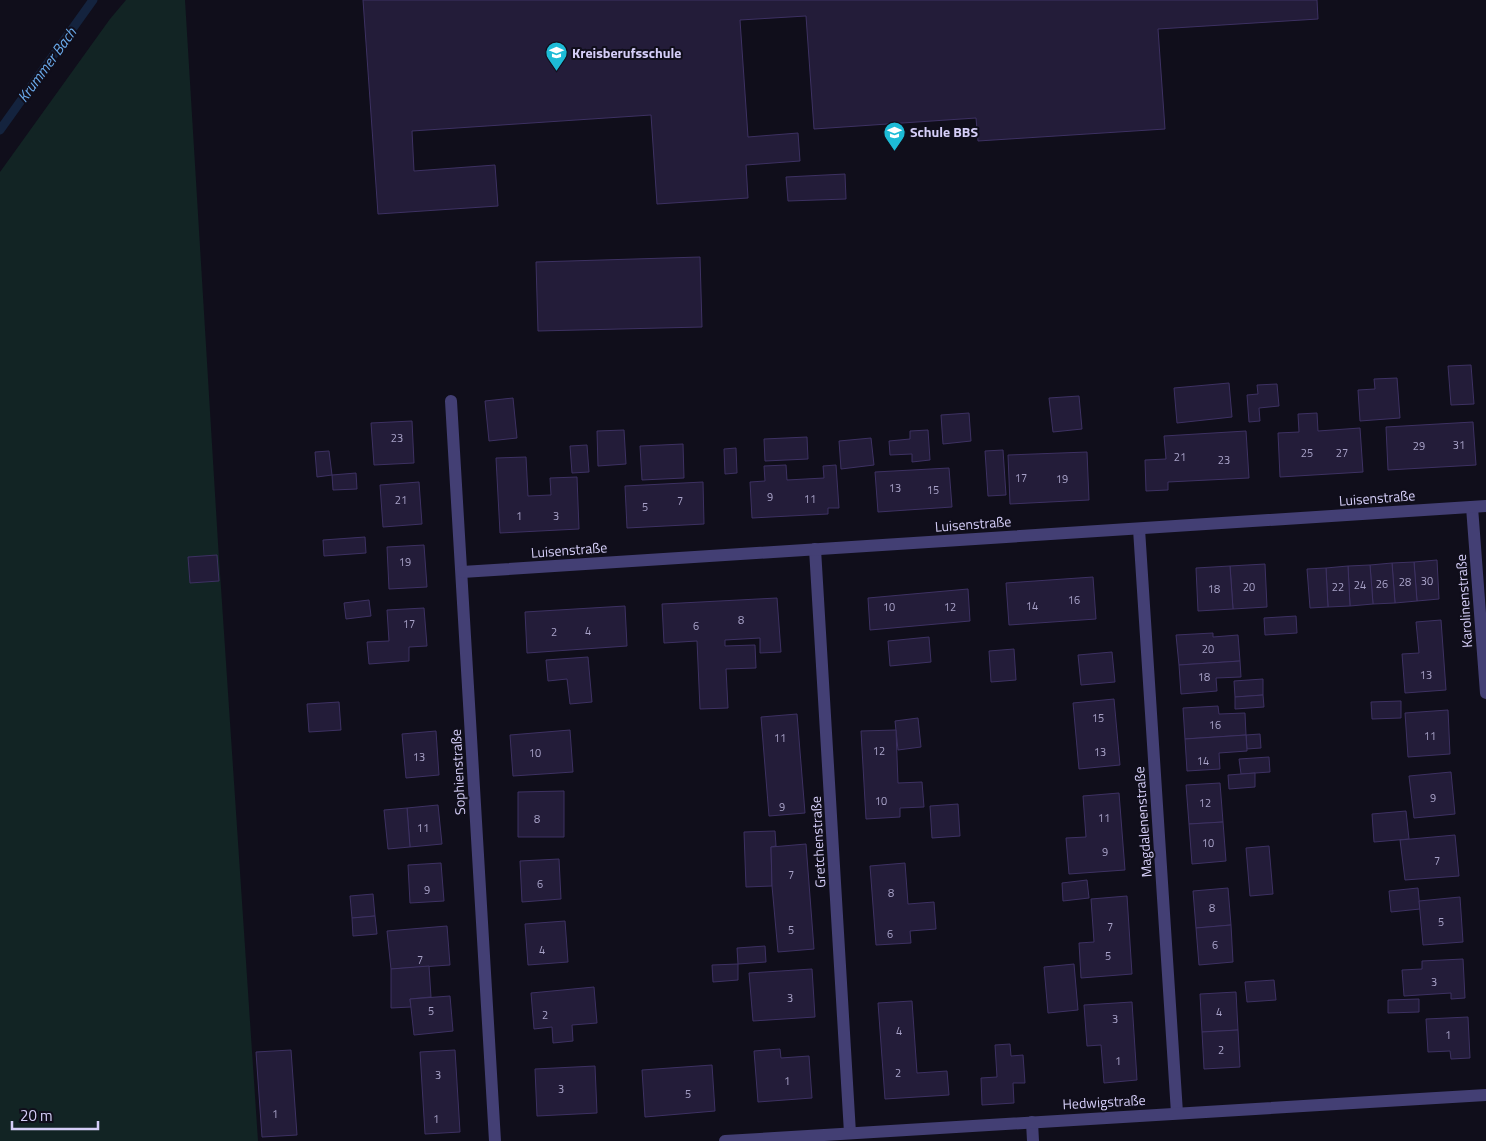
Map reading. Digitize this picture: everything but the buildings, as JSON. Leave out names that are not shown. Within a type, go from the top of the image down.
[{"type":"street","name":"Sophienstraße","points":[[451,401],[494,1141]]},
{"type":"street","name":"Luisenstraße","points":[[462,572],[1486,506]]},
{"type":"street","name":"Karolinenstraße","points":[[1472,507],[1486,693]]},
{"type":"street","name":"Magdalenenstraße","points":[[1139,528],[1177,1113]]},
{"type":"street","name":"Gretchenstraße","points":[[815,549],[850,1133]]},
{"type":"street","name":"Hedwigstraße","points":[[724,1141],[1486,1095]]},
{"type":"street","points":[[1032,1122],[1033,1141]]},
{"type":"shaded area","points":[[126,0],[185,0],[218,543],[258,1141],[0,1141],[0,172],[110,19]]},
{"type":"waterway","name":"Krummer Bach","points":[[0,130],[93,0]]},
{"type":"place","name":"Kreisberufsschule","points":[[556,72]]},
{"type":"place","name":"Schule BBS","points":[[894,151]]}]
